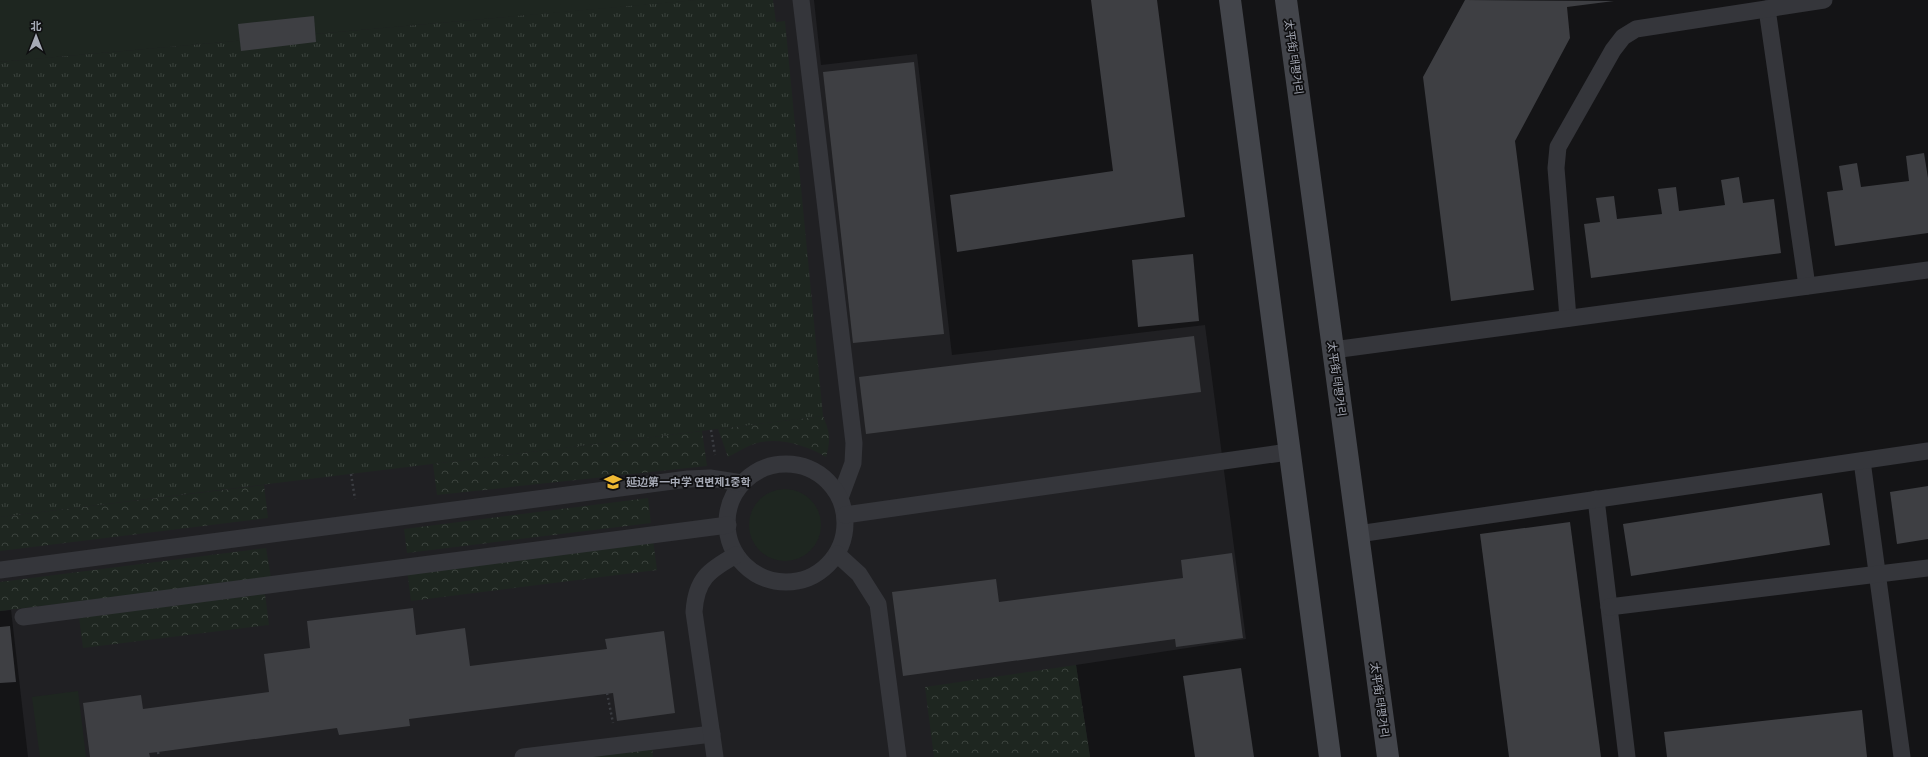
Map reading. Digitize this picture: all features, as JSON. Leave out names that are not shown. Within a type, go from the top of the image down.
[{"type":"main road","points":[[1230,0],[1288,452],[1330,757]]},
{"type":"main road","name":"太平街 태평거리","points":[[1286,0],[1388,757]]},
{"type":"lane","points":[[802,0],[854,443],[853,464],[840,498]]},
{"type":"lane","points":[[1568,318],[1556,168],[1558,147],[1613,50],[1622,37],[1636,29],[1824,0]]},
{"type":"lane","points":[[1767,9],[1807,286]]},
{"type":"lane","points":[[1333,350],[1928,270]]},
{"type":"lane","points":[[1358,534],[1928,451]]},
{"type":"lane","points":[[845,516],[1288,452]]},
{"type":"lane","points":[[1862,461],[1902,757]]},
{"type":"lane","points":[[776,465],[795,465],[813,471],[828,482],[840,498],[845,516],[844,535],[837,554],[824,569],[806,579],[787,582],[767,579],[750,570],[736,555],[728,537],[727,517],[732,499],[742,483],[758,471],[776,465]]},
{"type":"lane","points":[[0,570],[688,478],[710,478],[742,483]]},
{"type":"lane","points":[[1596,499],[1628,757]]},
{"type":"lane","points":[[23,617],[728,525]]},
{"type":"lane","points":[[837,554],[859,574],[878,604],[898,757]]},
{"type":"lane","points":[[715,757],[694,612],[695,596],[704,579],[708,575],[718,566],[736,555]]},
{"type":"lane","points":[[1609,607],[1928,568]]},
{"type":"lane","points":[[523,757],[712,734]]},
{"type":"path","points":[[351,474],[355,501]]},
{"type":"path","points":[[607,693],[617,746]]},
{"type":"path","points":[[158,752],[159,757]]},
{"type":"shaded area","name":"延边第一中学 연변제1중학","points":[[262,0],[814,0],[821,65],[917,54],[952,355],[1205,325],[1246,639],[1076,665],[1090,757],[28,757],[11,610],[0,611],[0,28]]},
{"type":"green space","points":[[0,0],[699,0],[0,62]]},
{"type":"green space","points":[[697,0],[773,0],[776,22],[785,21],[823,416],[0,517],[0,62]]},
{"type":"green space","points":[[823,416],[829,436],[829,445],[826,457],[810,449],[791,443],[772,441],[754,444],[728,457],[718,429]]},
{"type":"green space","points":[[702,431],[707,466],[437,495],[433,464]]},
{"type":"green space","points":[[264,485],[268,518],[0,551],[0,517]]},
{"type":"green space","points":[[785,489],[805,495],[815,505],[821,525],[815,545],[805,555],[785,561],[765,555],[755,545],[749,525],[755,505],[765,495]]},
{"type":"green space","points":[[648,498],[651,523],[407,553],[404,529]]},
{"type":"green space","points":[[653,540],[657,570],[411,601],[407,570]]},
{"type":"green space","points":[[266,548],[271,578],[0,611],[0,582]]},
{"type":"green space","points":[[265,594],[269,625],[83,648],[79,617]]},
{"type":"green space","points":[[1076,665],[1090,757],[934,757],[925,687]]},
{"type":"green space","points":[[78,691],[86,757],[40,757],[32,697]]},
{"type":"green space","points":[[652,749],[653,757],[583,757]]},
{"type":"building","points":[[1091,0],[1157,0],[1185,217],[957,252],[950,195],[1113,171]]},
{"type":"building","points":[[1465,0],[1614,1],[1567,7],[1570,38],[1515,141],[1534,290],[1451,301],[1423,77]]},
{"type":"building","points":[[314,16],[316,42],[241,51],[238,24]]},
{"type":"building","points":[[914,62],[944,334],[853,343],[823,72]]},
{"type":"building","points":[[1924,153],[1928,178],[1928,233],[1835,246],[1827,192],[1843,190],[1839,166],[1857,163],[1861,187],[1909,181],[1906,156]]},
{"type":"building","points":[[1739,177],[1743,203],[1774,199],[1781,253],[1591,278],[1584,224],[1600,222],[1596,198],[1614,196],[1617,219],[1662,214],[1658,189],[1676,187],[1679,211],[1725,205],[1721,180]]},
{"type":"building","points":[[1193,254],[1199,321],[1138,327],[1132,260]]},
{"type":"building","points":[[1194,336],[1201,392],[866,434],[859,377]]},
{"type":"building","points":[[1928,486],[1928,539],[1897,544],[1890,492]]},
{"type":"building","points":[[1822,493],[1830,545],[1631,576],[1623,524]]},
{"type":"building","points":[[1570,522],[1601,757],[1509,757],[1480,534]]},
{"type":"building","points":[[1232,553],[1243,638],[1176,647],[1175,639],[903,676],[892,592],[996,579],[999,602],[1183,578],[1181,560]]},
{"type":"building","points":[[413,608],[416,635],[465,628],[470,666],[607,649],[605,639],[664,631],[675,713],[617,721],[613,693],[409,719],[410,726],[339,735],[337,728],[149,753],[150,757],[90,757],[83,703],[141,695],[143,709],[269,692],[264,654],[310,648],[307,621]]},
{"type":"building","points":[[10,626],[16,682],[0,683],[0,627]]},
{"type":"building","points":[[1241,668],[1254,757],[1195,757],[1183,676]]},
{"type":"building","points":[[1862,710],[1867,757],[1667,757],[1664,732]]},
{"type":"place","name":"延边第一中学 연변제1중학","points":[[613,482]]}]
